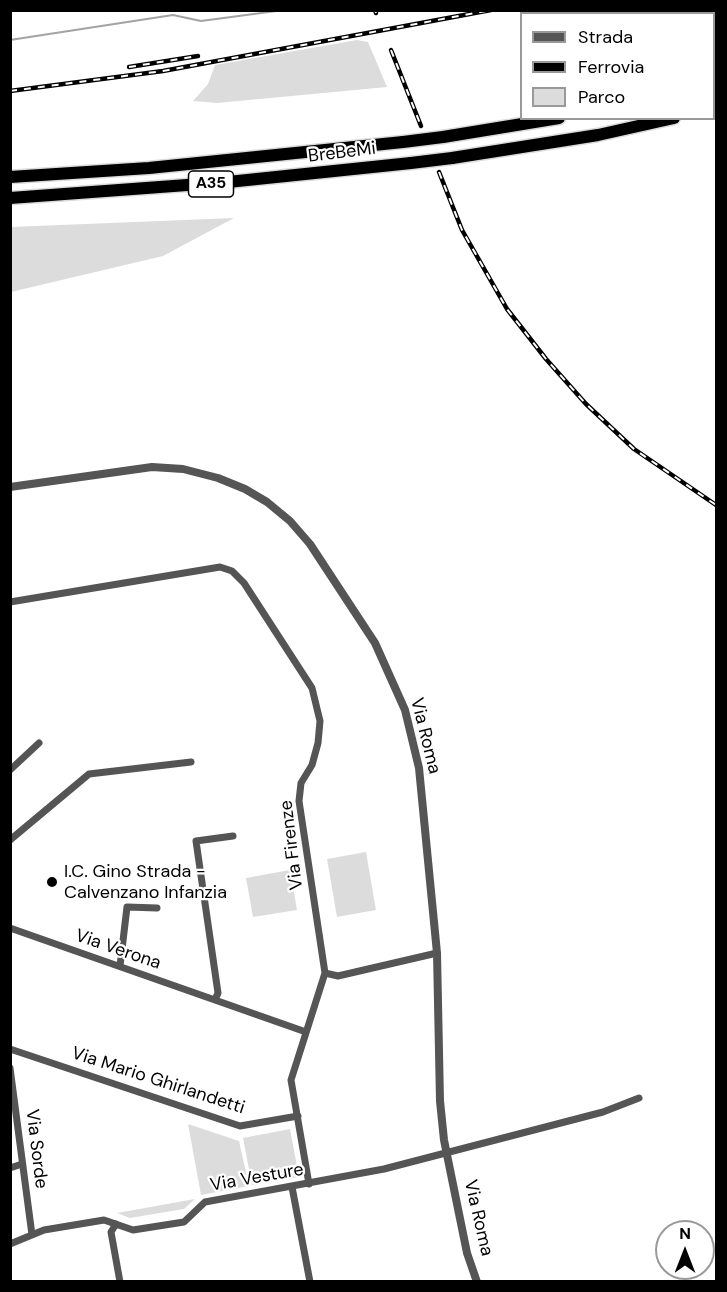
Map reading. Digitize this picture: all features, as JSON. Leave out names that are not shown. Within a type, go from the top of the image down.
[{"type":"highway","name":"BreBeMi","points":[[10,177],[149,168],[403,142],[546,120]]},
{"type":"highway","name":"BreBeMi","points":[[10,198],[250,181],[411,163],[598,135],[665,120]]},
{"type":"street","name":"Via Roma","points":[[10,487],[152,467],[183,469],[218,478],[245,489],[267,502],[290,521],[342,589],[375,643],[405,710],[419,768],[437,953],[440,1101],[447,1154],[467,1253],[477,1281]]},
{"type":"street","name":"Via Firenze","points":[[10,602],[209,566],[232,571],[244,583],[312,688],[320,721],[318,743],[312,765],[302,783],[299,801],[325,973],[291,1080],[309,1184]]},
{"type":"street","points":[[10,770],[39,743]]},
{"type":"street","points":[[10,840],[89,774],[191,762]]},
{"type":"street","points":[[215,1000],[218,993],[196,841],[233,836]]},
{"type":"street","points":[[120,966],[127,907],[157,908]]},
{"type":"street","name":"Via Verona","points":[[10,928],[306,1032]]},
{"type":"street","points":[[325,973],[338,975],[437,953]]},
{"type":"street","name":"Via Mario Ghirlandetti","points":[[10,1049],[240,1126],[297,1116]]},
{"type":"street","name":"Via Sorde","points":[[10,1068],[32,1235]]},
{"type":"street","name":"Via Vesture","points":[[10,1244],[32,1235],[104,1220],[133,1230],[184,1222],[205,1202],[309,1184],[447,1154],[461,1148],[500,1140],[603,1112],[639,1098]]},
{"type":"street","points":[[10,1168],[22,1164]]},
{"type":"street","points":[[292,1187],[310,1281]]},
{"type":"street","points":[[116,1224],[111,1232],[120,1281]]},
{"type":"green space","points":[[357,40],[368,42],[387,87],[217,103],[193,101],[208,84],[215,65]]},
{"type":"green space","points":[[234,218],[163,256],[11,292],[11,227]]},
{"type":"green space","points":[[366,852],[376,910],[337,917],[327,859]]},
{"type":"green space","points":[[290,870],[297,910],[253,917],[246,878]]},
{"type":"green space","points":[[188,1124],[239,1141],[249,1186],[201,1195]]},
{"type":"green space","points":[[290,1129],[299,1177],[252,1185],[243,1138]]},
{"type":"green space","points":[[195,1199],[184,1209],[130,1218],[117,1213]]},
{"type":"waterway","points":[[10,40],[173,15],[201,21],[284,10]]},
{"type":"railway","points":[[10,91],[163,71],[491,10]]},
{"type":"railway","points":[[391,50],[421,126]]},
{"type":"railway","points":[[129,67],[198,56]]},
{"type":"railway","points":[[439,172],[462,230],[507,309],[546,359],[586,404],[634,449],[716,505]]},
{"type":"place","name":"I.C. Gino Strada - Calvenzano Infanzia","points":[[52,882]]}]
